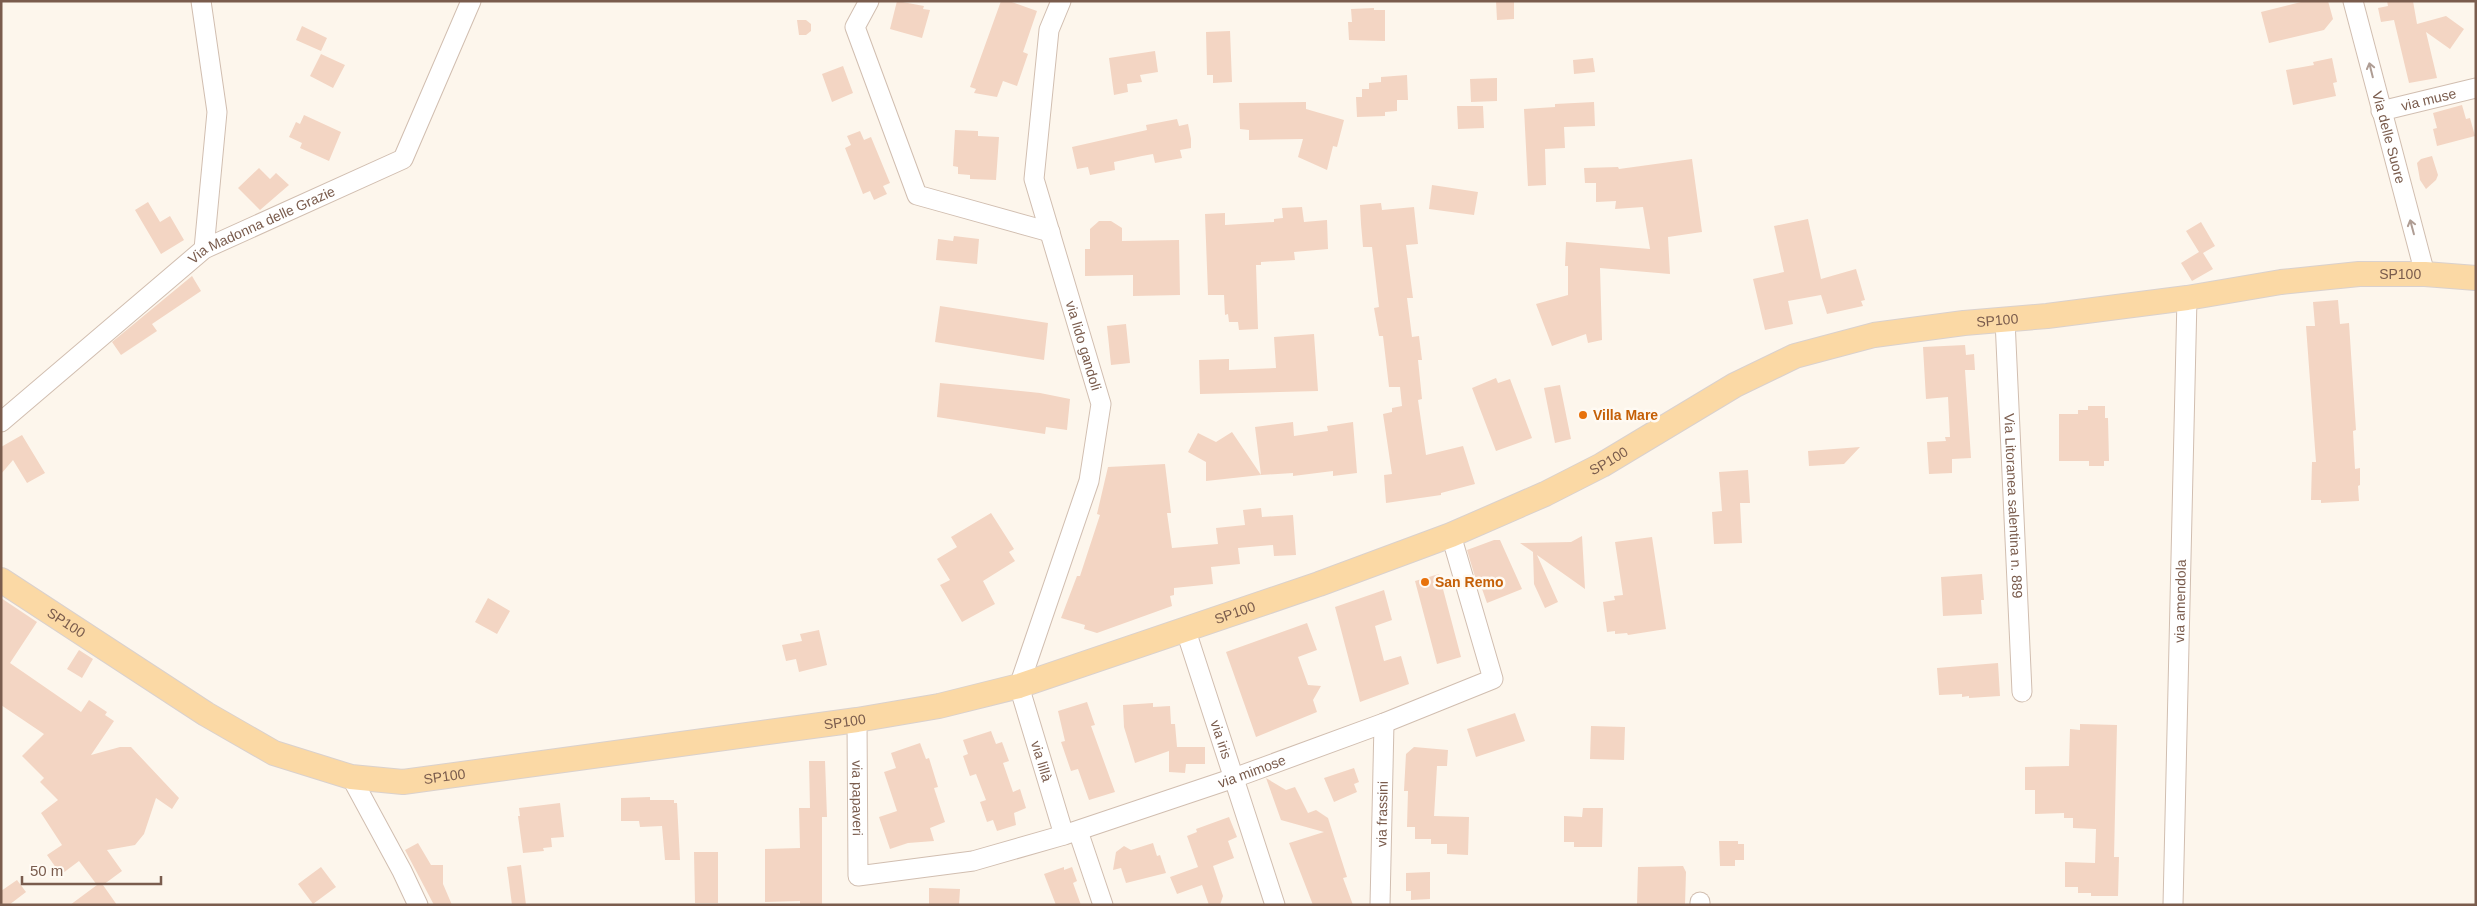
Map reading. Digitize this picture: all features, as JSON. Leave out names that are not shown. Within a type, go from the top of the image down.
[{"type":"main road","name":"SP100","points":[[1,580],[206,714],[274,753],[351,776],[403,782],[857,720],[940,706],[1019,686],[1186,631],[1451,535],[1545,494],[1602,465],[1735,385],[1795,356],[1874,335],[2187,298],[2281,282],[2359,274],[2425,274],[2476,278]]},
{"type":"street","points":[[201,1],[217,112],[204,249]]},
{"type":"street","name":"Via Madonna delle Grazie","points":[[1,422],[204,249],[403,159],[471,1]]},
{"type":"street","points":[[868,1],[855,27],[917,195],[1050,232]]},
{"type":"street","name":"via lido gandoli","points":[[1019,686],[1089,482],[1101,404],[1034,179],[1049,30],[1061,1]]},
{"type":"street","name":"Via delle Suore","points":[[2353,1],[2425,274]]},
{"type":"street","name":"via muse","points":[[2381,111],[2476,88]]},
{"type":"street","name":"via amendola","points":[[2173,905],[2187,298]]},
{"type":"street","name":"Via Litoranea salentina n. 889","points":[[2005,320],[2022,692]]},
{"type":"street","name":"via mimose","points":[[858,876],[973,861],[1071,833],[1234,778],[1384,723],[1493,679],[1451,535]]},
{"type":"street","name":"via iris","points":[[1186,631],[1275,905]]},
{"type":"street","name":"via lillà","points":[[1019,686],[1071,833],[1103,905]]},
{"type":"street","name":"via papaveri","points":[[857,720],[858,876]]},
{"type":"street","name":"via frassini","points":[[1380,905],[1384,723]]},
{"type":"street","points":[[351,776],[402,870],[418,905]]},
{"type":"building","points":[[897,1],[924,6],[923,9],[930,10],[922,38],[890,29]]},
{"type":"building","points":[[1001,1],[1009,1],[1037,11],[1023,52],[1028,54],[1017,86],[1003,81],[997,97],[974,93],[976,89],[970,87]]},
{"type":"building","points":[[1496,1],[1514,1],[1514,19],[1497,20]]},
{"type":"building","points":[[2305,1],[2328,1],[2333,19],[2324,30],[2269,43],[2261,12]]},
{"type":"building","points":[[2387,1],[2413,1],[2417,24],[2446,16],[2464,29],[2450,49],[2426,32],[2437,78],[2409,83],[2394,20],[2381,22],[2378,8],[2388,6]]},
{"type":"building","points":[[1374,8],[1374,10],[1385,10],[1385,41],[1349,40],[1348,22],[1352,22],[1351,9]]},
{"type":"building","points":[[797,20],[806,20],[811,24],[811,31],[806,35],[799,35]]},
{"type":"building","points":[[302,26],[327,38],[321,51],[296,40]]},
{"type":"building","points":[[1230,31],[1232,82],[1213,83],[1213,75],[1207,75],[1206,32]]},
{"type":"building","points":[[1155,51],[1158,72],[1140,75],[1142,82],[1127,84],[1128,92],[1114,95],[1109,58]]},
{"type":"building","points":[[321,54],[345,65],[333,88],[310,76]]},
{"type":"building","points":[[1593,58],[1595,72],[1574,74],[1573,60]]},
{"type":"building","points":[[2332,58],[2337,82],[2333,83],[2336,96],[2293,105],[2286,70],[2314,65],[2313,62]]},
{"type":"building","points":[[843,66],[853,93],[832,102],[822,74]]},
{"type":"building","points":[[1407,75],[1408,100],[1397,100],[1397,111],[1385,112],[1385,116],[1357,117],[1356,97],[1362,97],[1362,89],[1369,89],[1369,83],[1381,82],[1381,77]]},
{"type":"building","points":[[1497,78],[1497,101],[1471,102],[1470,79]]},
{"type":"building","points":[[1306,102],[1306,109],[1344,120],[1337,147],[1333,146],[1327,170],[1298,157],[1303,139],[1249,140],[1249,130],[1240,129],[1239,103]]},
{"type":"building","points":[[1594,102],[1595,126],[1564,127],[1565,148],[1545,149],[1546,185],[1528,186],[1524,109],[1555,107],[1555,104]]},
{"type":"building","points":[[2462,105],[2466,119],[2470,118],[2475,136],[2437,146],[2433,129],[2437,128],[2433,113]]},
{"type":"building","points":[[1457,106],[1483,106],[1484,128],[1458,129]]},
{"type":"building","points":[[304,115],[341,132],[329,161],[300,148],[302,143],[289,137],[296,122],[300,124]]},
{"type":"building","points":[[1177,119],[1179,126],[1188,124],[1191,139],[1191,148],[1180,150],[1182,158],[1155,163],[1153,154],[1142,156],[1114,162],[1115,170],[1090,175],[1088,167],[1077,169],[1072,147],[1147,130],[1146,125]]},
{"type":"building","points":[[955,130],[978,131],[978,136],[999,137],[996,180],[970,179],[970,175],[958,174],[958,167],[953,166]]},
{"type":"building","points":[[860,131],[864,140],[871,137],[890,183],[883,186],[887,194],[874,200],[870,191],[863,194],[845,148],[851,145],[847,136]]},
{"type":"building","points":[[2432,156],[2438,175],[2436,180],[2426,189],[2420,180],[2417,163],[2421,159]]},
{"type":"building","points":[[1692,159],[1702,232],[1668,237],[1670,274],[1600,268],[1602,340],[1588,343],[1586,334],[1552,346],[1536,304],[1568,295],[1568,266],[1565,266],[1566,242],[1650,249],[1643,207],[1615,209],[1616,201],[1596,202],[1596,183],[1585,183],[1584,168],[1618,167],[1619,169]]},
{"type":"building","points":[[259,168],[270,179],[276,173],[289,185],[260,210],[238,188]]},
{"type":"building","points":[[1432,185],[1478,192],[1474,215],[1429,209]]},
{"type":"building","points":[[148,202],[160,222],[170,216],[184,240],[161,254],[135,210]]},
{"type":"building","points":[[1381,203],[1382,210],[1414,207],[1418,244],[1406,245],[1413,298],[1407,298],[1412,337],[1419,336],[1422,360],[1418,360],[1422,399],[1418,400],[1426,455],[1463,446],[1475,484],[1441,493],[1441,495],[1386,503],[1384,475],[1392,474],[1383,414],[1392,412],[1392,408],[1402,406],[1400,387],[1389,387],[1383,336],[1379,336],[1374,308],[1379,307],[1372,247],[1363,247],[1360,205]]},
{"type":"building","points":[[1302,207],[1304,222],[1327,220],[1328,249],[1294,252],[1295,260],[1261,262],[1261,265],[1256,265],[1258,329],[1239,330],[1238,322],[1229,322],[1228,314],[1225,315],[1224,295],[1208,295],[1205,214],[1225,213],[1225,225],[1274,222],[1274,219],[1283,218],[1282,208]]},
{"type":"building","points":[[1808,219],[1821,279],[1856,269],[1865,300],[1861,301],[1863,306],[1827,314],[1821,295],[1788,301],[1793,324],[1765,330],[1753,279],[1784,272],[1774,226]]},
{"type":"building","points":[[1099,221],[1111,221],[1122,228],[1122,241],[1179,240],[1180,295],[1133,296],[1133,275],[1085,276],[1085,249],[1090,249],[1090,229]]},
{"type":"building","points":[[2201,222],[2215,246],[2203,253],[2213,269],[2192,281],[2181,263],[2199,252],[2186,231]]},
{"type":"building","points":[[954,236],[979,239],[977,264],[936,260],[938,239],[953,241]]},
{"type":"building","points":[[192,276],[201,291],[152,324],[157,331],[121,355],[112,342]]},
{"type":"building","points":[[2338,300],[2340,324],[2349,323],[2356,430],[2353,431],[2355,469],[2360,468],[2359,501],[2321,503],[2321,500],[2311,500],[2312,462],[2316,462],[2306,326],[2315,326],[2313,302]]},
{"type":"building","points":[[940,306],[1048,323],[1044,360],[935,342]]},
{"type":"building","points":[[1126,324],[1130,363],[1111,365],[1107,326]]},
{"type":"building","points":[[1314,334],[1318,391],[1200,394],[1199,360],[1229,359],[1229,370],[1276,368],[1274,337]]},
{"type":"building","points":[[1965,345],[1966,355],[1974,354],[1975,370],[1965,370],[1971,458],[1952,459],[1952,473],[1929,474],[1927,442],[1946,441],[1945,437],[1950,437],[1948,397],[1926,399],[1923,347]]},
{"type":"building","points":[[1496,378],[1498,383],[1510,379],[1532,438],[1496,451],[1472,388]]},
{"type":"building","points":[[940,383],[1040,393],[1070,399],[1067,430],[1046,427],[1045,434],[937,417]]},
{"type":"building","points":[[1560,385],[1571,439],[1555,443],[1544,388]]},
{"type":"building","points":[[2088,406],[2105,406],[2105,418],[2108,418],[2109,461],[2104,461],[2104,466],[2089,466],[2089,461],[2059,461],[2059,414],[2078,414],[2078,410],[2088,410]]},
{"type":"building","points":[[1293,422],[1294,436],[1328,431],[1327,426],[1353,422],[1357,473],[1333,476],[1333,471],[1293,476],[1293,473],[1261,475],[1255,427]]},
{"type":"building","points":[[1232,432],[1261,475],[1206,481],[1206,462],[1188,452],[1198,433],[1216,442]]},
{"type":"building","points":[[22,435],[45,473],[27,483],[13,460],[1,474],[1,447]]},
{"type":"building","points":[[1860,447],[1844,464],[1809,466],[1808,451]]},
{"type":"building","points":[[1165,464],[1171,513],[1167,513],[1172,548],[1218,544],[1216,528],[1245,525],[1243,510],[1261,508],[1262,517],[1293,515],[1296,555],[1274,556],[1273,545],[1238,548],[1240,564],[1211,567],[1213,584],[1174,588],[1174,595],[1170,596],[1172,606],[1097,633],[1084,629],[1085,625],[1061,618],[1077,576],[1080,576],[1100,515],[1097,514],[1108,467]]},
{"type":"building","points":[[1748,470],[1750,503],[1740,503],[1742,543],[1714,544],[1712,512],[1722,511],[1719,472]]},
{"type":"building","points":[[991,513],[1014,549],[1009,552],[1015,561],[983,581],[995,604],[962,622],[940,585],[950,580],[937,559],[957,547],[951,537]]},
{"type":"building","points":[[1582,536],[1585,589],[1537,555],[1558,602],[1545,608],[1534,584],[1533,552],[1520,543],[1571,542]]},
{"type":"building","points":[[1652,537],[1666,629],[1628,635],[1627,633],[1615,634],[1615,631],[1607,632],[1603,602],[1615,600],[1614,596],[1623,595],[1615,542]]},
{"type":"building","points":[[1494,540],[1500,540],[1522,589],[1487,603],[1481,586],[1478,587],[1467,550]]},
{"type":"building","points":[[1439,574],[1461,657],[1437,664],[1415,581]]},
{"type":"building","points":[[1982,574],[1984,600],[1981,600],[1982,614],[1943,616],[1941,577]]},
{"type":"building","points":[[1384,590],[1392,620],[1375,626],[1384,661],[1401,656],[1409,684],[1360,702],[1335,607]]},
{"type":"building","points":[[1,598],[37,622],[10,663],[81,712],[89,700],[107,712],[105,715],[114,721],[91,755],[120,747],[131,747],[179,798],[172,809],[156,798],[144,834],[135,845],[107,850],[122,871],[103,885],[117,905],[70,905],[97,885],[79,861],[63,873],[61,870],[59,872],[47,855],[62,845],[41,813],[58,800],[40,782],[44,778],[22,756],[44,734],[1,705]]},
{"type":"building","points":[[488,598],[510,611],[497,634],[475,622]]},
{"type":"building","points":[[1307,623],[1317,650],[1298,657],[1308,685],[1321,686],[1313,700],[1317,712],[1256,737],[1226,652]]},
{"type":"building","points":[[819,630],[827,665],[799,672],[796,659],[786,661],[782,645],[802,641],[800,634]]},
{"type":"building","points":[[79,650],[93,659],[82,678],[67,669]]},
{"type":"building","points":[[1998,663],[2000,696],[1969,698],[1969,696],[1962,697],[1962,694],[1939,695],[1937,668]]},
{"type":"building","points":[[1087,702],[1095,725],[1091,726],[1115,792],[1089,800],[1078,769],[1071,771],[1061,742],[1065,741],[1058,711]]},
{"type":"building","points":[[1153,703],[1153,707],[1170,706],[1171,724],[1175,724],[1177,747],[1205,747],[1205,764],[1186,764],[1185,773],[1169,772],[1169,751],[1135,763],[1124,727],[1123,705]]},
{"type":"building","points":[[1515,713],[1525,741],[1476,757],[1467,729]]},
{"type":"building","points":[[2080,724],[2117,725],[2114,857],[2119,857],[2118,896],[2091,896],[2091,893],[2078,893],[2078,887],[2065,887],[2065,862],[2095,863],[2096,829],[2073,828],[2073,818],[2064,818],[2064,813],[2035,814],[2035,790],[2025,790],[2025,767],[2069,766],[2070,729],[2080,730]]},
{"type":"building","points":[[1591,726],[1625,727],[1624,760],[1590,759]]},
{"type":"building","points":[[991,731],[996,744],[1002,742],[1009,761],[1003,763],[1013,792],[1020,789],[1026,808],[1014,813],[1016,825],[997,831],[993,820],[987,822],[980,802],[986,800],[976,774],[970,776],[963,756],[968,754],[963,740]]},
{"type":"building","points":[[920,743],[926,759],[929,758],[938,787],[934,788],[945,822],[930,828],[934,841],[908,843],[890,849],[879,817],[897,811],[884,772],[896,768],[891,753]]},
{"type":"building","points":[[1414,747],[1448,750],[1447,766],[1437,766],[1434,816],[1469,817],[1468,855],[1447,854],[1447,844],[1431,844],[1431,839],[1415,839],[1415,827],[1407,827],[1408,791],[1404,791],[1406,754]]},
{"type":"building","points":[[809,761],[825,761],[827,817],[822,817],[822,905],[800,905],[800,901],[765,902],[765,849],[800,848],[799,808],[810,808]]},
{"type":"building","points":[[1354,768],[1359,782],[1354,784],[1357,792],[1334,802],[1324,778]]},
{"type":"building","points":[[1266,778],[1286,790],[1295,787],[1308,813],[1316,810],[1328,818],[1347,877],[1343,878],[1353,905],[1313,905],[1289,843],[1324,832],[1281,820]]},
{"type":"building","points":[[650,797],[650,800],[674,800],[674,803],[677,803],[680,860],[665,860],[662,826],[640,827],[639,821],[621,821],[621,798]]},
{"type":"building","points":[[560,803],[564,837],[551,838],[552,847],[543,848],[544,851],[523,853],[518,816],[520,816],[519,808]]},
{"type":"building","points":[[1583,808],[1603,808],[1602,847],[1574,847],[1574,842],[1564,842],[1564,816],[1582,817]]},
{"type":"building","points":[[1229,817],[1237,837],[1228,841],[1234,858],[1213,866],[1223,896],[1220,905],[1209,905],[1202,885],[1177,894],[1170,877],[1198,867],[1187,836],[1197,832],[1196,829]]},
{"type":"building","points":[[1719,841],[1738,841],[1738,844],[1744,844],[1744,860],[1735,860],[1735,866],[1720,866]]},
{"type":"building","points":[[418,843],[431,865],[443,865],[443,884],[452,905],[434,905],[405,850]]},
{"type":"building","points":[[1153,843],[1157,856],[1160,855],[1166,873],[1126,883],[1121,868],[1113,870],[1116,852],[1124,846],[1131,850]]},
{"type":"building","points":[[694,852],[718,852],[718,903],[695,903]]},
{"type":"building","points":[[521,865],[526,905],[512,905],[507,867]]},
{"type":"building","points":[[1683,866],[1686,872],[1685,905],[1637,905],[1638,867]]},
{"type":"building","points":[[321,867],[336,887],[313,904],[298,884]]},
{"type":"building","points":[[1064,867],[1064,870],[1072,867],[1077,881],[1073,883],[1081,905],[1056,905],[1044,874]]},
{"type":"building","points":[[1430,872],[1430,899],[1411,900],[1411,891],[1406,891],[1406,873]]},
{"type":"building","points":[[17,880],[26,892],[9,905],[1,905],[1,891]]},
{"type":"building","points":[[929,888],[960,889],[959,905],[929,905]]},
{"type":"place","name":"Villa Mare","points":[[1583,415]]},
{"type":"place","name":"San Remo","points":[[1425,582]]}]
